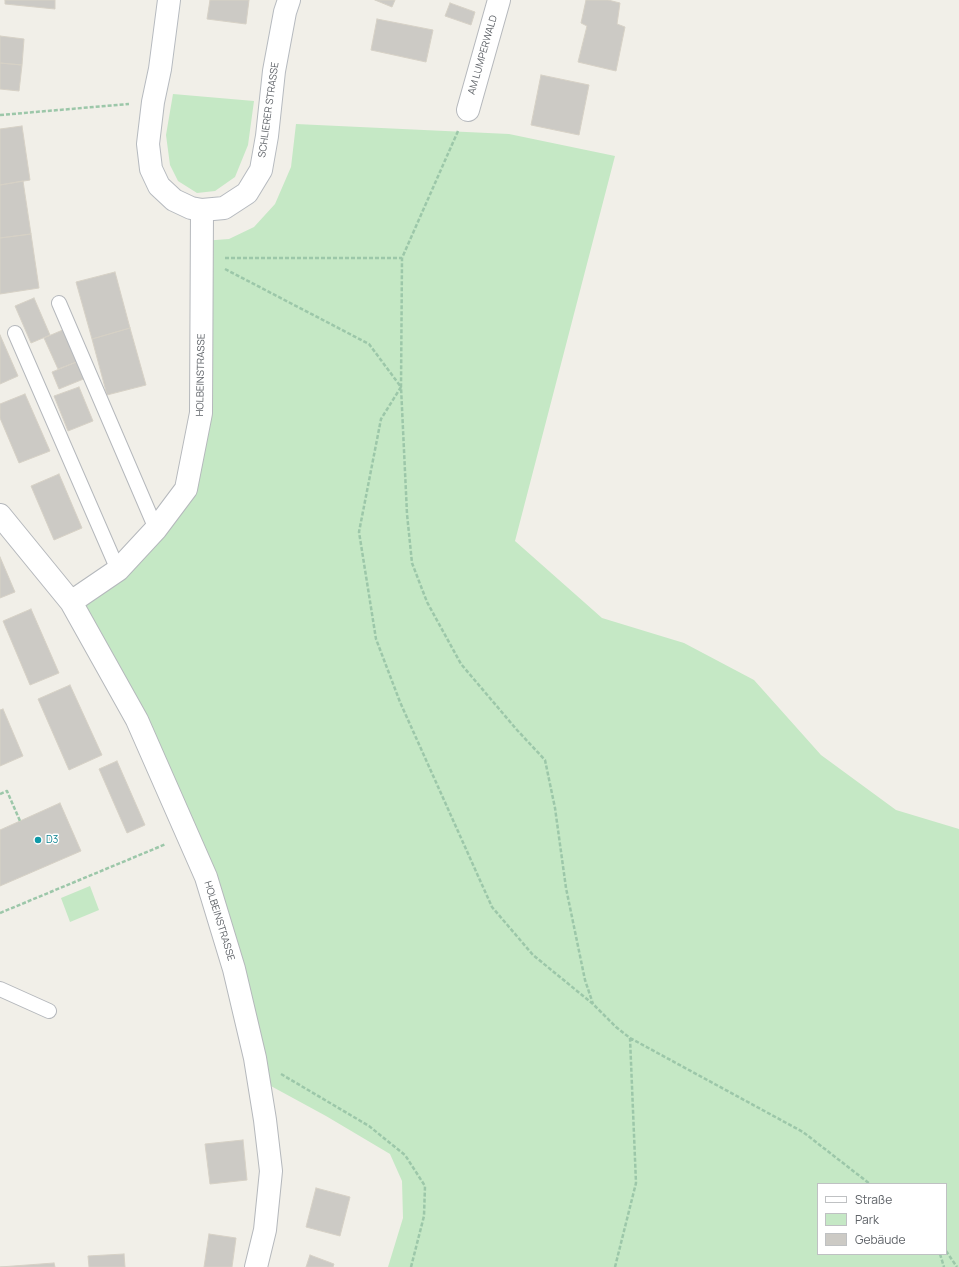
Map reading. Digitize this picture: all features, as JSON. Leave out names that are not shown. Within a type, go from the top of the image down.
[{"type":"street","name":"SCHLIERER STRASSE","points":[[169,0],[148,144],[151,169],[158,186],[174,200],[191,208],[202,210],[224,208],[247,193],[261,170],[267,136],[274,71],[288,0]]},
{"type":"street","name":"AM LUMPERWALD","points":[[468,110],[498,0]]},
{"type":"street","name":"HOLBEINSTRASSE","points":[[71,602],[118,570],[156,529],[186,488],[201,413],[202,210]]},
{"type":"street","name":"HOLBEINSTRASSE","points":[[0,515],[71,602],[137,720],[206,877],[234,969],[255,1058],[265,1120],[271,1171],[265,1230],[256,1267]]},
{"type":"lane","points":[[60,303],[156,529]]},
{"type":"lane","points":[[15,333],[118,570]]},
{"type":"lane","points":[[0,989],[49,1012]]},
{"type":"path","points":[[0,115],[153,102]]},
{"type":"path","points":[[468,110],[402,258],[401,387],[407,514],[412,563],[427,602],[461,664],[516,730],[546,760],[555,808],[566,888],[586,980],[593,1004]]},
{"type":"path","points":[[202,258],[402,258]]},
{"type":"path","points":[[202,258],[369,344],[401,387]]},
{"type":"path","points":[[401,387],[381,419],[359,532],[376,640],[400,702],[492,907],[533,955],[593,1004],[616,1027],[630,1038],[803,1132],[869,1183]]},
{"type":"path","points":[[0,794],[7,791],[20,821]]},
{"type":"path","points":[[0,913],[188,835]]},
{"type":"path","points":[[615,1267],[636,1183],[630,1038]]},
{"type":"path","points":[[255,1058],[369,1126],[405,1155],[425,1186],[424,1216],[411,1267]]},
{"type":"path","points":[[947,1252],[957,1267]]},
{"type":"path","points":[[940,1255],[944,1267]]},
{"type":"green space","points":[[173,94],[254,101],[248,145],[235,177],[215,191],[197,193],[178,181],[170,165],[166,135]]},
{"type":"green space","points":[[296,124],[509,134],[615,156],[515,541],[602,618],[684,643],[754,680],[821,755],[896,810],[959,829],[959,1267],[388,1267],[403,1218],[402,1181],[390,1154],[326,1116],[258,1079],[206,877],[71,602],[186,489],[202,241],[229,239],[254,227],[275,204],[291,167]]},
{"type":"green space","points":[[90,886],[99,910],[70,922],[61,898]]},
{"type":"building","points":[[5,0],[55,0],[55,9],[5,4]]},
{"type":"building","points":[[210,0],[249,0],[246,24],[207,19]]},
{"type":"building","points":[[375,0],[395,0],[392,7]]},
{"type":"building","points":[[586,0],[608,0],[620,3],[617,24],[625,27],[616,71],[578,62],[587,26],[581,23]]},
{"type":"building","points":[[450,3],[475,12],[471,25],[445,16]]},
{"type":"building","points":[[377,19],[433,30],[426,62],[371,50]]},
{"type":"building","points":[[0,36],[24,39],[22,65],[0,63]]},
{"type":"building","points":[[0,63],[22,65],[19,91],[0,89]]},
{"type":"building","points":[[541,75],[589,85],[579,135],[531,125]]},
{"type":"building","points":[[22,126],[30,180],[0,185],[0,129]]},
{"type":"building","points":[[23,181],[31,234],[0,238],[0,185]]},
{"type":"building","points":[[31,234],[39,288],[0,294],[0,238]]},
{"type":"building","points":[[115,272],[130,328],[92,339],[76,282]]},
{"type":"building","points":[[34,298],[50,335],[31,343],[15,306]]},
{"type":"building","points":[[130,328],[146,385],[107,395],[92,339]]},
{"type":"building","points":[[65,329],[79,361],[58,369],[44,338]]},
{"type":"building","points":[[0,335],[18,376],[0,384]]},
{"type":"building","points":[[79,361],[86,378],[59,389],[52,372]]},
{"type":"building","points":[[79,387],[93,421],[68,431],[54,396]]},
{"type":"building","points":[[25,394],[50,451],[19,463],[0,418],[0,404]]},
{"type":"building","points":[[59,474],[82,528],[54,540],[31,486]]},
{"type":"building","points":[[0,557],[15,592],[0,598]]},
{"type":"building","points":[[31,609],[59,673],[30,685],[3,621]]},
{"type":"building","points":[[70,685],[102,755],[69,770],[38,699]]},
{"type":"building","points":[[3,709],[23,756],[0,766],[0,710]]},
{"type":"building","points":[[117,761],[145,825],[127,833],[99,769]]},
{"type":"building","name":"D3","points":[[60,803],[81,851],[0,886],[0,830]]},
{"type":"building","points":[[243,1140],[247,1180],[210,1184],[205,1144]]},
{"type":"building","points":[[316,1188],[350,1197],[340,1236],[306,1227]]},
{"type":"building","points":[[209,1234],[236,1238],[232,1267],[204,1267]]},
{"type":"building","points":[[124,1254],[125,1267],[89,1267],[88,1256]]},
{"type":"building","points":[[310,1255],[334,1264],[333,1267],[306,1267]]},
{"type":"building","points":[[54,1263],[55,1267],[0,1267]]},
{"type":"place","name":"D3","points":[[38,840]]}]
